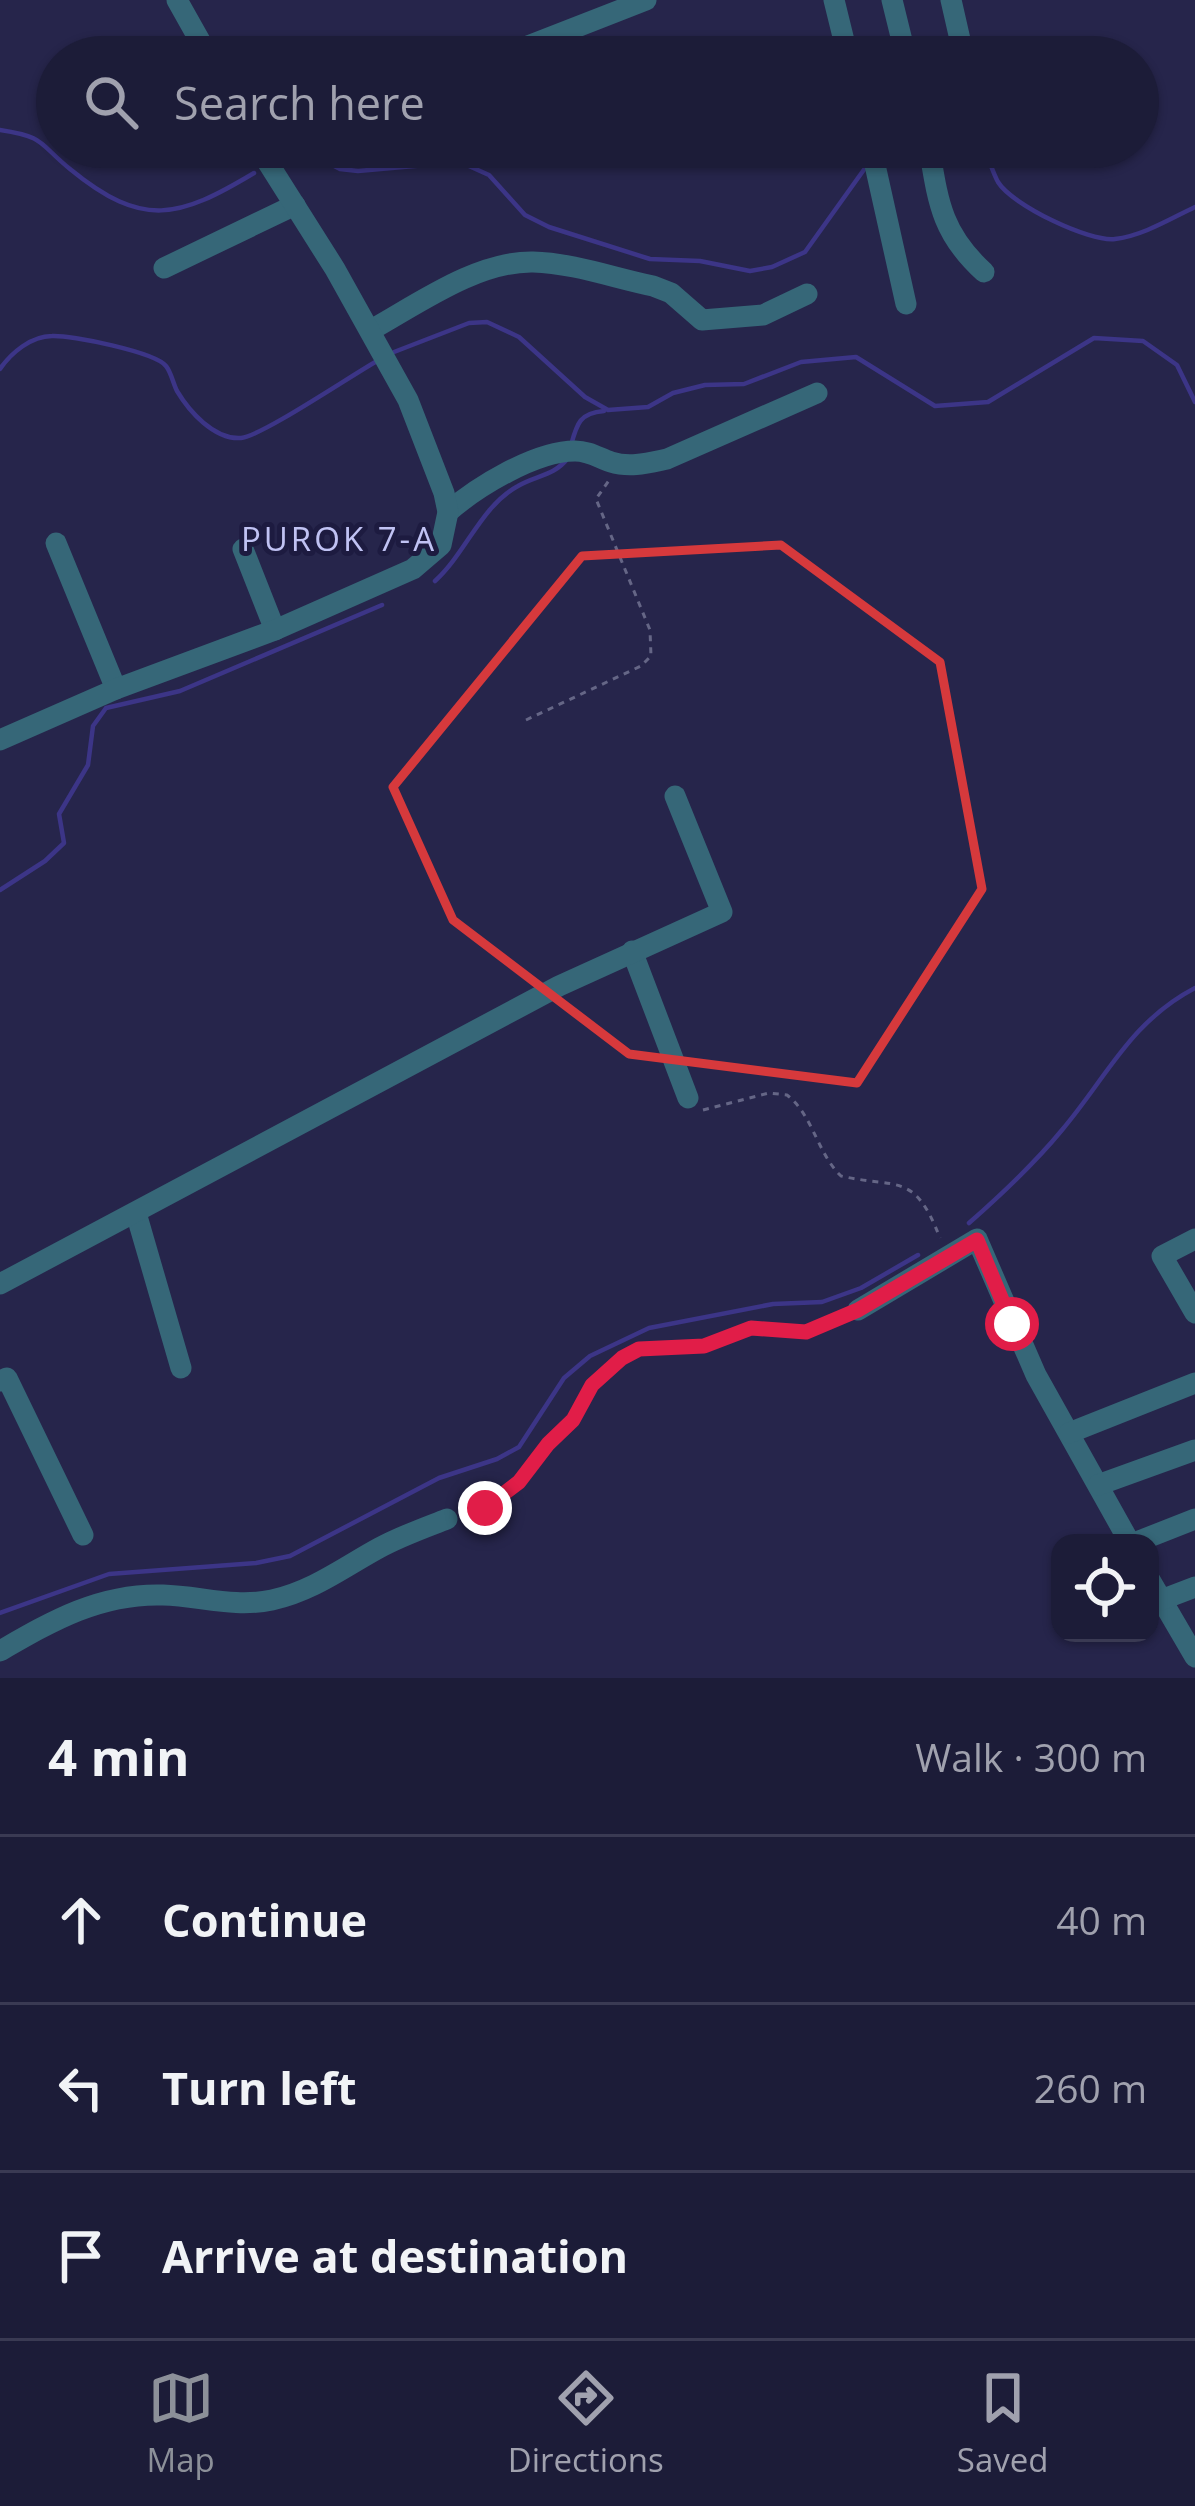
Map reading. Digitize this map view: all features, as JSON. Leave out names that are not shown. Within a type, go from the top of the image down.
[{"type":"street","points":[[177,0],[197,36]]},
{"type":"street","points":[[554,36],[646,0]]},
{"type":"street","points":[[834,0],[843,36]]},
{"type":"street","points":[[892,0],[901,36]]},
{"type":"street","points":[[951,0],[959,36]]},
{"type":"street","points":[[0,740],[413,569],[441,545],[448,512],[409,400],[274,168]]},
{"type":"street","points":[[877,168],[907,304]]},
{"type":"street","points":[[933,168],[945,223],[955,242],[984,272]]},
{"type":"street","points":[[164,268],[295,205]]},
{"type":"street","points":[[371,330],[477,276],[504,265],[532,262],[653,286],[671,293],[702,320],[764,316],[807,294]]},
{"type":"street","points":[[448,512],[486,484],[553,455],[574,451],[623,465],[667,459],[817,393]]},
{"type":"street","points":[[56,543],[116,689]]},
{"type":"street","points":[[243,549],[275,630]]},
{"type":"street","points":[[0,1283],[559,986],[722,912],[674,796]]},
{"type":"street","points":[[632,951],[688,1098]]},
{"type":"street","points":[[136,1213],[181,1368]]},
{"type":"street","points":[[858,1310],[977,1240],[1036,1375],[1127,1534]]},
{"type":"street","points":[[1195,1240],[1162,1256],[1195,1312]]},
{"type":"street","points":[[0,1381],[7,1378],[82,1535]]},
{"type":"street","points":[[1070,1433],[1195,1383]]},
{"type":"street","points":[[1098,1485],[1195,1450]]},
{"type":"street","points":[[0,1652],[61,1615],[105,1601],[163,1595],[224,1604],[276,1600],[334,1576],[406,1534],[447,1519]]},
{"type":"street","points":[[1156,1534],[1195,1519]]},
{"type":"street","points":[[1159,1590],[1195,1587]]},
{"type":"street","points":[[1159,1597],[1195,1657]]},
{"type":"path","points":[[526,719],[641,666],[651,656],[650,630],[596,499],[623,465]]},
{"type":"path","points":[[688,1098],[708,1111],[769,1094],[787,1095],[802,1110],[822,1154],[841,1176],[888,1180],[914,1192],[926,1207],[948,1257]]},
{"type":"path","points":[[447,1519],[485,1508],[502,1497],[573,1420],[604,1372],[639,1349],[704,1346],[751,1328],[806,1332],[858,1310]]},
{"type":"highlighted area","points":[[781,545],[940,662],[982,889],[857,1083],[629,1054],[453,920],[393,787],[582,556]]},
{"type":"waterway","points":[[0,130],[36,140]]},
{"type":"waterway","points":[[69,168],[119,201],[161,210],[204,200],[254,173]]},
{"type":"waterway","points":[[338,168],[392,168]]},
{"type":"waterway","points":[[473,168],[489,175],[525,215],[549,227],[650,259],[700,261],[750,271],[805,252],[865,168]]},
{"type":"waterway","points":[[992,168],[1006,191],[1034,211],[1103,238],[1125,237],[1195,207]]},
{"type":"waterway","points":[[394,352],[469,323],[487,322],[519,337],[585,397],[608,410],[648,407],[673,393],[705,385],[744,384],[801,362],[856,357],[935,406],[988,402],[1094,338],[1143,341],[1177,365],[1195,402]]},
{"type":"waterway","points":[[0,369],[22,346],[44,337],[76,338],[130,350],[166,366],[182,399],[203,423],[221,434],[241,438],[377,361]]},
{"type":"waterway","points":[[571,445],[581,421],[604,411]]},
{"type":"waterway","points":[[435,581],[494,505],[568,458]]},
{"type":"waterway","points":[[0,890],[64,843],[59,814],[88,765],[93,726],[106,708],[180,691],[382,605]]},
{"type":"waterway","points":[[969,1223],[1051,1143],[1136,1034],[1195,988]]},
{"type":"waterway","points":[[0,1613],[109,1574],[256,1563],[290,1556],[439,1478],[519,1447],[564,1378],[590,1356],[649,1328],[773,1304],[822,1302],[861,1288],[918,1255]]},
{"type":"district","name":"PUROK 7-A","points":[[339,539]]},
{"type":"route","points":[[485,1508],[519,1482],[573,1420],[604,1372],[639,1349],[704,1346],[751,1328],[806,1332],[858,1310],[977,1240],[1012,1324]]}]
